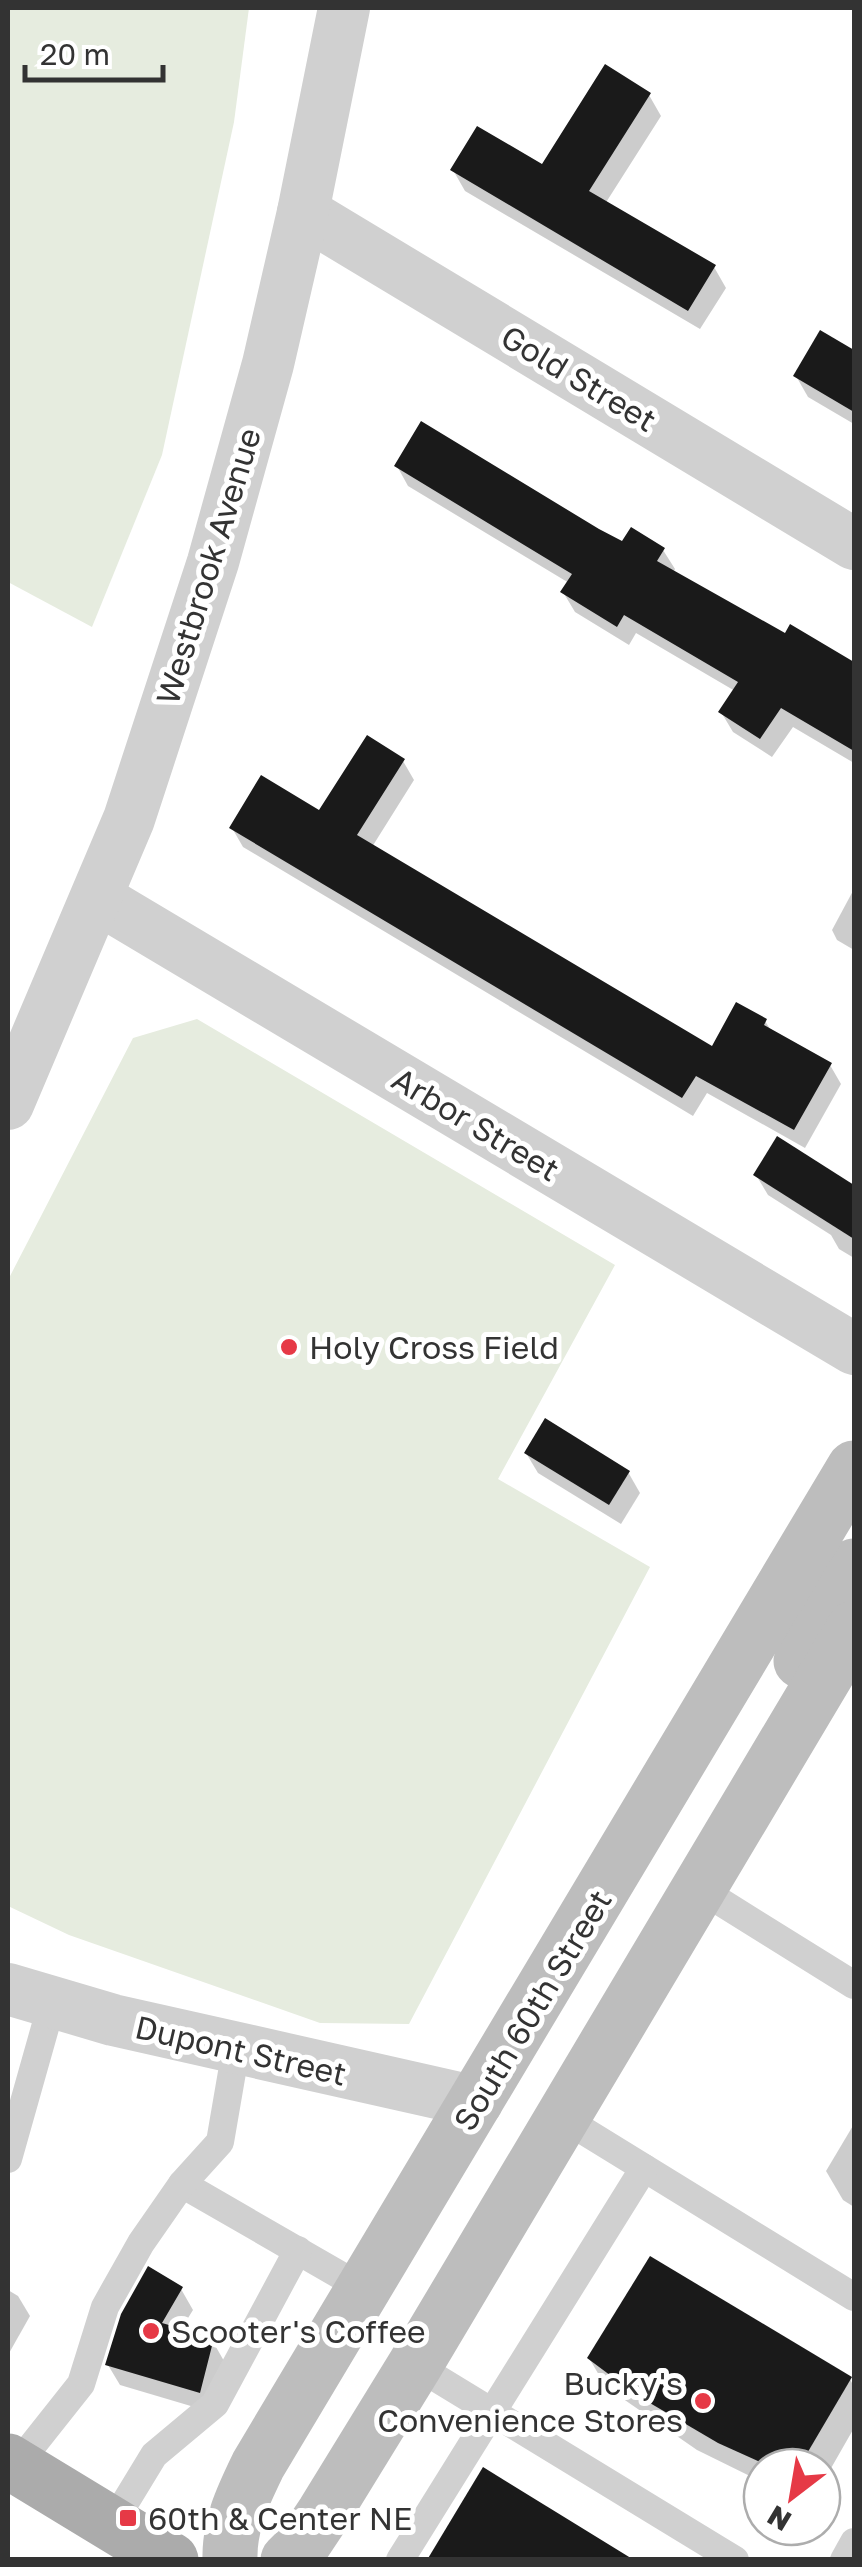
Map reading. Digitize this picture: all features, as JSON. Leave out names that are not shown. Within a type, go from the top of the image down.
[{"type":"main road","name":"South 60th Street","points":[[230,2560],[238,2507],[258,2465],[854,1468]]},
{"type":"main road","points":[[793,1732],[798,1668],[854,1566]]},
{"type":"main road","points":[[288,2560],[324,2514],[854,1628]]},
{"type":"main road","points":[[12,2464],[171,2560]]},
{"type":"street","name":"Westbrook Avenue","points":[[8,1104],[129,819],[213,562],[268,364],[304,212],[344,8]]},
{"type":"street","name":"Gold Street","points":[[304,212],[854,544]]},
{"type":"street","name":"Arbor Street","points":[[97,898],[854,1349]]},
{"type":"street","name":"Dupont Street","points":[[30,1996],[236,2049],[477,2102]]},
{"type":"lane","points":[[700,1889],[854,1986]]},
{"type":"lane","points":[[8,2159],[30,1996]]},
{"type":"lane","points":[[12,2464],[80,2384],[106,2307],[141,2244],[182,2184],[220,2142],[236,2049]]},
{"type":"lane","points":[[564,2118],[854,2296]]},
{"type":"lane","points":[[400,2560],[644,2168]]},
{"type":"lane","points":[[182,2184],[364,2289]]},
{"type":"lane","points":[[112,2524],[154,2455],[215,2404],[298,2250]]},
{"type":"lane","points":[[414,2365],[734,2560]]},
{"type":"lane","points":[[844,2560],[854,2542]]},
{"type":"shaded area","points":[[8,8],[249,8],[234,122],[162,455],[92,627],[8,582]]},
{"type":"shaded area","points":[[197,1019],[615,1265],[498,1479],[650,1567],[409,2024],[320,2023],[69,1935],[8,1906],[8,1280],[133,1038]]},
{"type":"building","points":[[605,64],[651,93],[589,191],[716,265],[688,311],[450,170],[477,126],[542,164]]},
{"type":"building","points":[[820,330],[854,350],[854,412],[793,376]]},
{"type":"building","points":[[421,421],[622,541],[631,527],[665,548],[657,561],[785,633],[790,624],[854,662],[854,751],[781,708],[760,739],[718,712],[738,682],[624,615],[617,627],[560,592],[572,574],[394,466]]},
{"type":"building","points":[[367,735],[405,759],[357,835],[712,1046],[736,1002],[767,1019],[764,1025],[832,1063],[794,1130],[696,1076],[682,1098],[229,828],[261,775],[319,810]]},
{"type":"building","points":[[777,1136],[854,1185],[854,1239],[753,1175]]},
{"type":"building","points":[[545,1418],[630,1471],[609,1505],[524,1453]]},
{"type":"building","points":[[650,2256],[852,2377],[811,2447],[742,2447],[742,2454],[638,2396],[587,2358]]},
{"type":"building","name":"Scooter's Coffee","points":[[148,2266],[183,2287],[162,2323],[214,2338],[200,2393],[105,2365],[121,2314]]},
{"type":"building","points":[[483,2467],[634,2560],[427,2560]]},
{"type":"place","name":"Holy Cross Field","points":[[289,1347]]},
{"type":"place","name":"Scooter's Coffee","points":[[151,2331]]},
{"type":"place","name":"Bucky's Convenience Stores","points":[[703,2401]]},
{"type":"place","name":"60th & Center NE","points":[[128,2518]]}]
